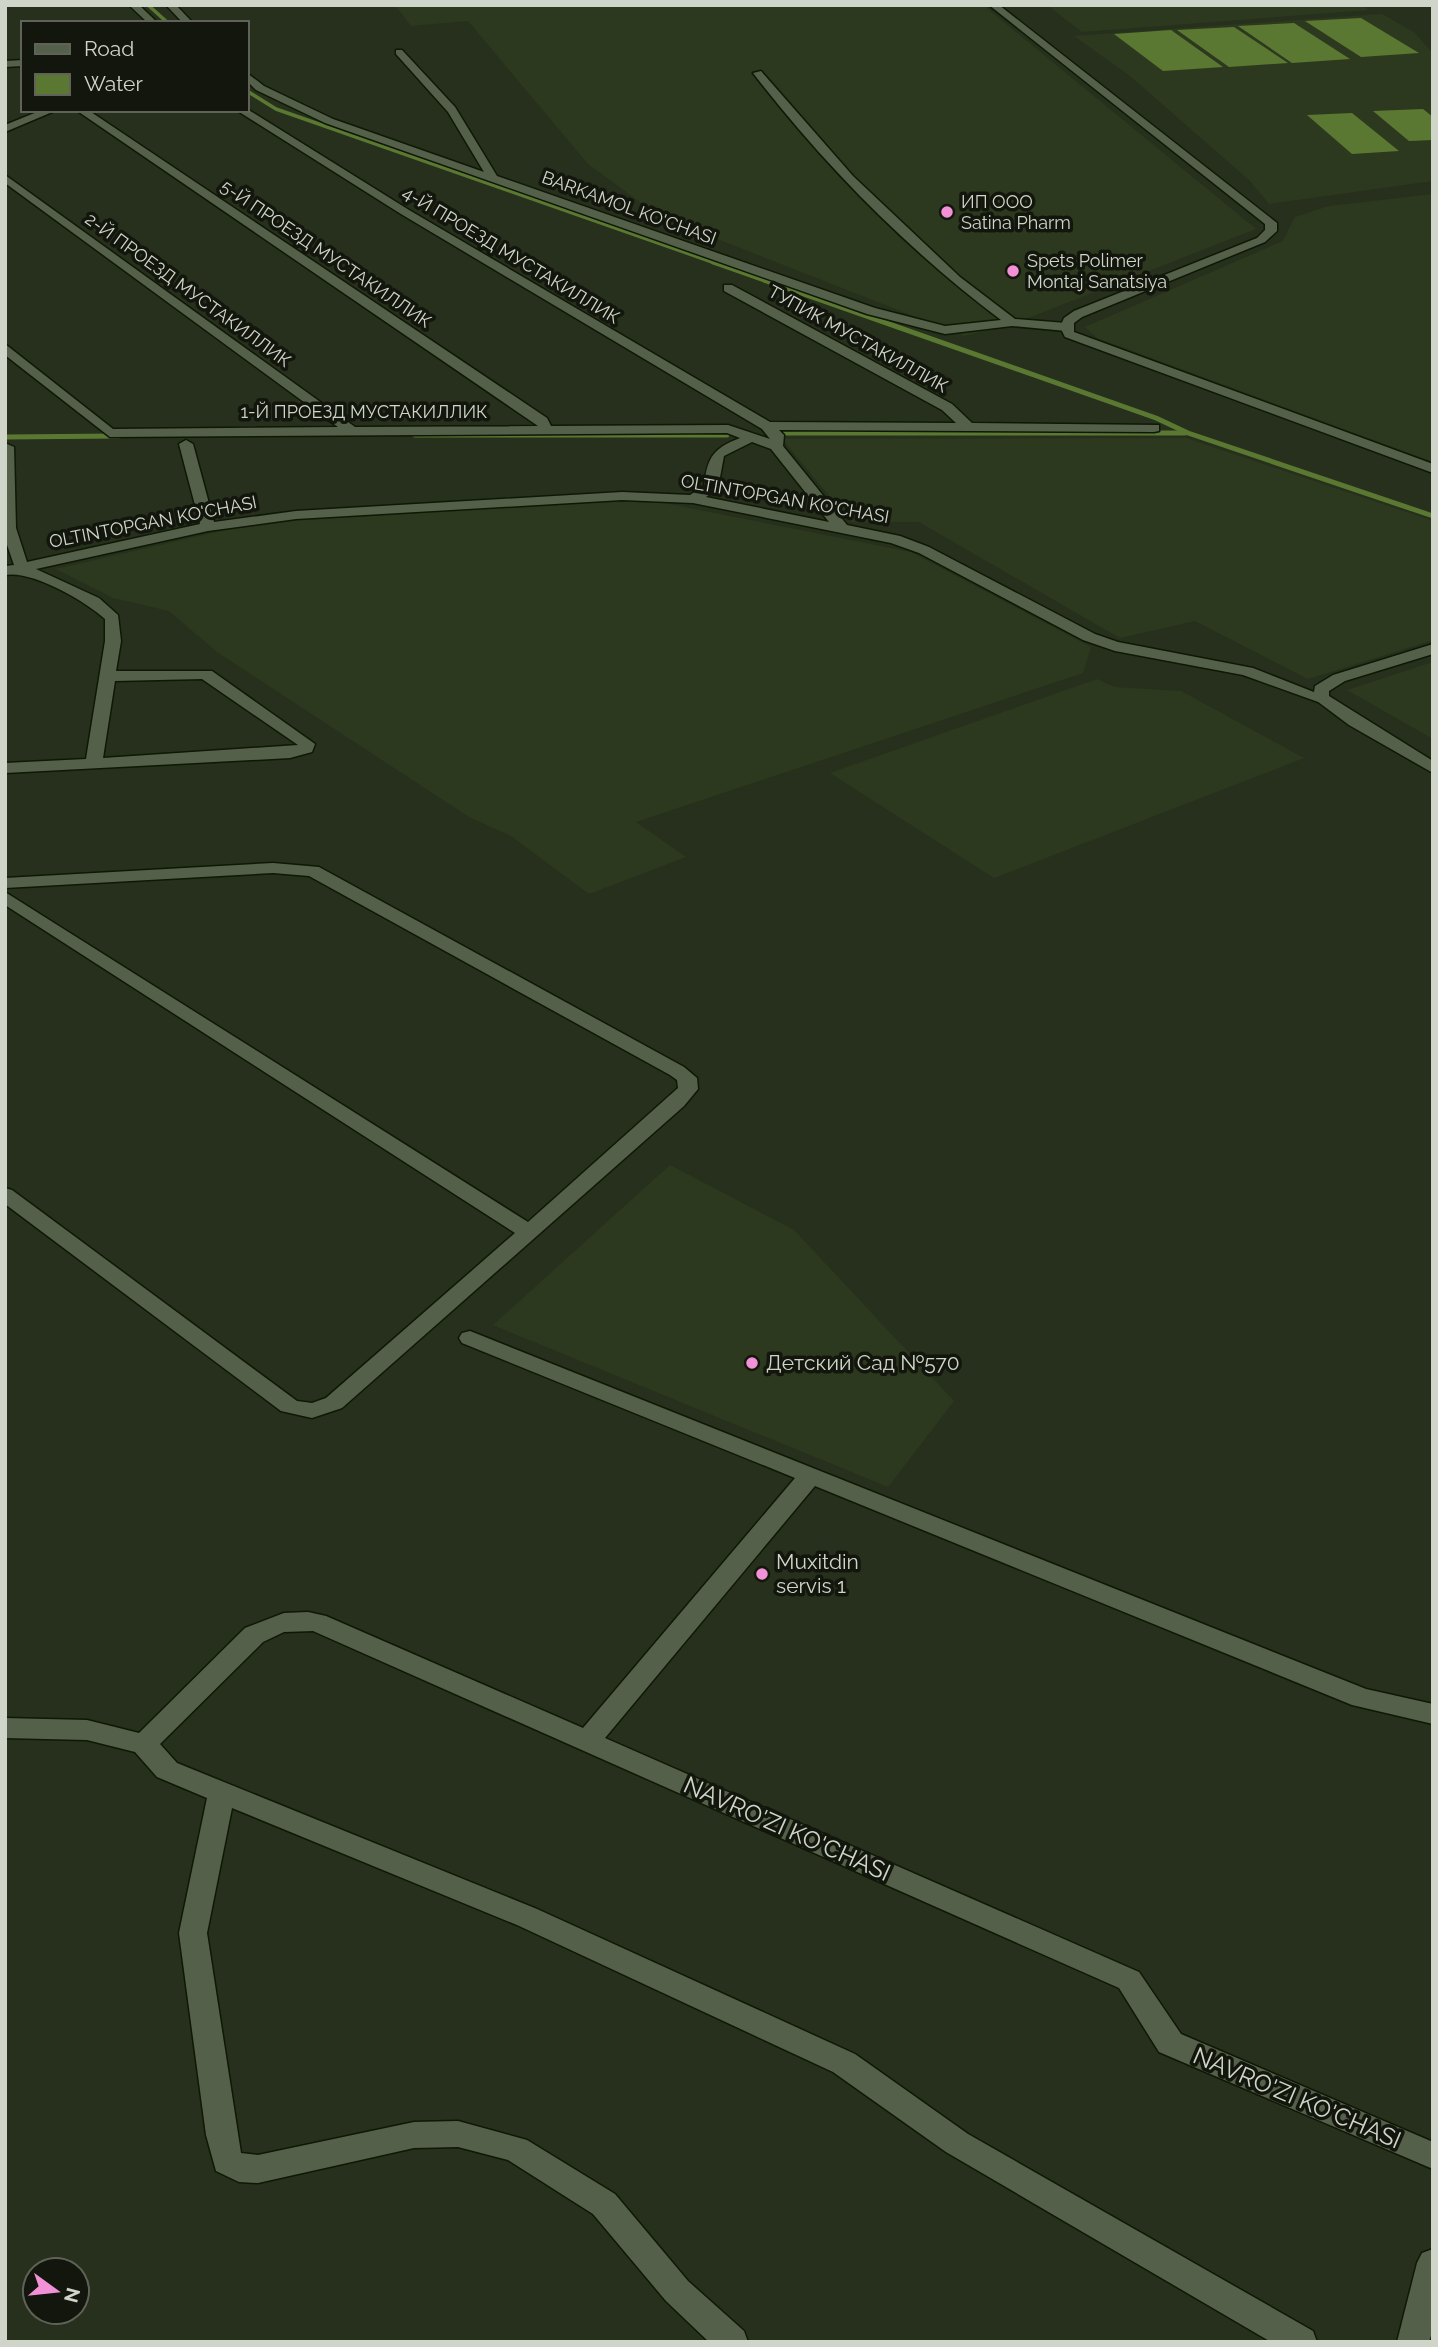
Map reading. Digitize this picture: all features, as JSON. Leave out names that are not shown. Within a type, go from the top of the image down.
[{"type":"street","points":[[133,5],[152,21]]},
{"type":"street","points":[[170,5],[187,21]]},
{"type":"street","points":[[993,5],[1271,223],[1271,231],[1261,240],[1078,314],[1066,327],[1076,337],[1433,469]]},
{"type":"street","points":[[399,52],[430,82],[473,135],[492,177]]},
{"type":"street","points":[[758,73],[849,178],[956,280],[1012,322]]},
{"type":"street","name":"BARKAMOL KO'CHASI","points":[[248,77],[260,88],[329,121],[664,240],[926,327],[945,330],[1012,322],[1066,327]]},
{"type":"street","points":[[5,129],[47,112]]},
{"type":"street","name":"5-Й ПРОЕЗД МУСТАКИЛЛИК","points":[[84,112],[542,421],[547,432]]},
{"type":"street","name":"4-Й ПРОЕЗД МУСТАКИЛЛИК","points":[[244,112],[405,212],[762,423]]},
{"type":"street","name":"2-Й ПРОЕЗД МУСТАКИЛЛИК","points":[[5,178],[351,431]]},
{"type":"street","name":"ТУПИК МУСТАКИЛЛИК","points":[[729,288],[947,407],[967,426]]},
{"type":"street","name":"1-Й ПРОЕЗД МУСТАКИЛЛИК","points":[[5,348],[110,433],[728,429],[776,446]]},
{"type":"street","points":[[762,423],[777,435],[776,446],[841,527]]},
{"type":"street","points":[[728,429],[762,423],[1154,428]]},
{"type":"street","points":[[693,499],[711,488],[710,467],[714,459],[724,450],[751,438]]},
{"type":"street","points":[[186,444],[208,527]]},
{"type":"street","points":[[7,447],[9,528],[22,568],[108,610],[113,618],[108,676],[94,763]]},
{"type":"street","name":"OLTINTOPGAN KO'CHASI","points":[[5,571],[208,527],[296,515],[622,496],[693,499],[895,539],[924,550],[1089,637],[1115,646],[1247,671],[1321,698],[1355,722],[1433,768]]},
{"type":"street","points":[[1321,698],[1321,689],[1339,678],[1433,649]]},
{"type":"street","points":[[5,768],[290,753],[300,751],[307,744],[206,674],[108,676]]},
{"type":"street","points":[[5,883],[273,868],[313,871],[687,1078],[688,1089],[677,1102],[529,1232],[334,1403],[321,1411],[305,1411],[289,1406],[5,1194]]},
{"type":"street","points":[[5,897],[529,1232]]},
{"type":"street","points":[[470,1338],[1361,1698],[1433,1714]]},
{"type":"street","points":[[587,1741],[811,1475]]},
{"type":"street","name":"NAVRO'ZI KO'CHASI","points":[[144,1744],[254,1635],[274,1623],[299,1620],[317,1622],[1129,1980],[1170,2043],[1433,2156]]},
{"type":"street","points":[[5,1728],[87,1730],[144,1744],[167,1770],[527,1917],[844,2063],[957,2143],[1301,2342]]},
{"type":"street","points":[[222,1792],[194,1933],[221,2135],[227,2161],[239,2168],[258,2169],[414,2135],[458,2134],[516,2149],[604,2204],[677,2291],[732,2342]]},
{"type":"street","points":[[1413,2342],[1433,2263]]},
{"type":"shaded area","points":[[395,5],[983,5],[1256,229],[1013,324],[964,336],[659,216],[588,164],[468,21],[411,26]]},
{"type":"shaded area","points":[[1047,5],[1363,5],[1368,10],[1082,32]]},
{"type":"shaded area","points":[[1382,14],[1415,33],[1433,53],[1433,181],[1269,204],[1250,181],[1130,76],[1074,36]]},
{"type":"shaded area","points":[[1433,194],[1433,462],[1097,338],[1085,327],[1283,241],[1295,217],[1329,206]]},
{"type":"shaded area","points":[[1186,438],[1433,521],[1433,640],[1308,679],[1195,621],[1120,638],[919,522],[851,522],[782,439]]},
{"type":"shaded area","points":[[649,500],[911,552],[1091,647],[1083,673],[636,822],[686,857],[589,894],[511,836],[469,817],[217,652],[169,611],[113,598],[56,569],[230,529],[329,516]]},
{"type":"shaded area","points":[[1433,662],[1433,739],[1347,690]]},
{"type":"shaded area","points":[[1097,679],[1114,687],[1181,691],[1304,758],[994,878],[830,773]]},
{"type":"shaded area","name":"Детский Сад №570","points":[[670,1165],[794,1230],[954,1401],[888,1487],[493,1325]]},
{"type":"water","points":[[1361,18],[1419,53],[1361,57],[1305,21]]},
{"type":"water","points":[[1294,23],[1350,59],[1292,63],[1238,26]]},
{"type":"water","points":[[1234,27],[1288,63],[1229,67],[1177,30]]},
{"type":"water","points":[[1171,30],[1223,67],[1163,71],[1114,34]]},
{"type":"water","points":[[1423,109],[1433,117],[1433,140],[1409,141],[1373,111]]},
{"type":"water","points":[[1352,113],[1399,151],[1352,154],[1307,115]]},
{"type":"waterway","points":[[148,5],[166,21]]},
{"type":"waterway","points":[[248,92],[276,109],[718,264]]},
{"type":"waterway","points":[[713,262],[1156,418],[1188,433],[1433,516]]},
{"type":"waterway","points":[[781,433],[1185,433]]},
{"type":"waterway","points":[[415,435],[727,435]]},
{"type":"waterway","points":[[5,437],[119,436]]},
{"type":"place","name":"ИП ООО Satina Pharm","points":[[947,212]]},
{"type":"place","name":"Spets Polimer Montaj Sanatsiya","points":[[1013,271]]},
{"type":"place","name":"Детский Сад №570","points":[[752,1363]]},
{"type":"place","name":"Muxitdin servis 1","points":[[762,1574]]}]
